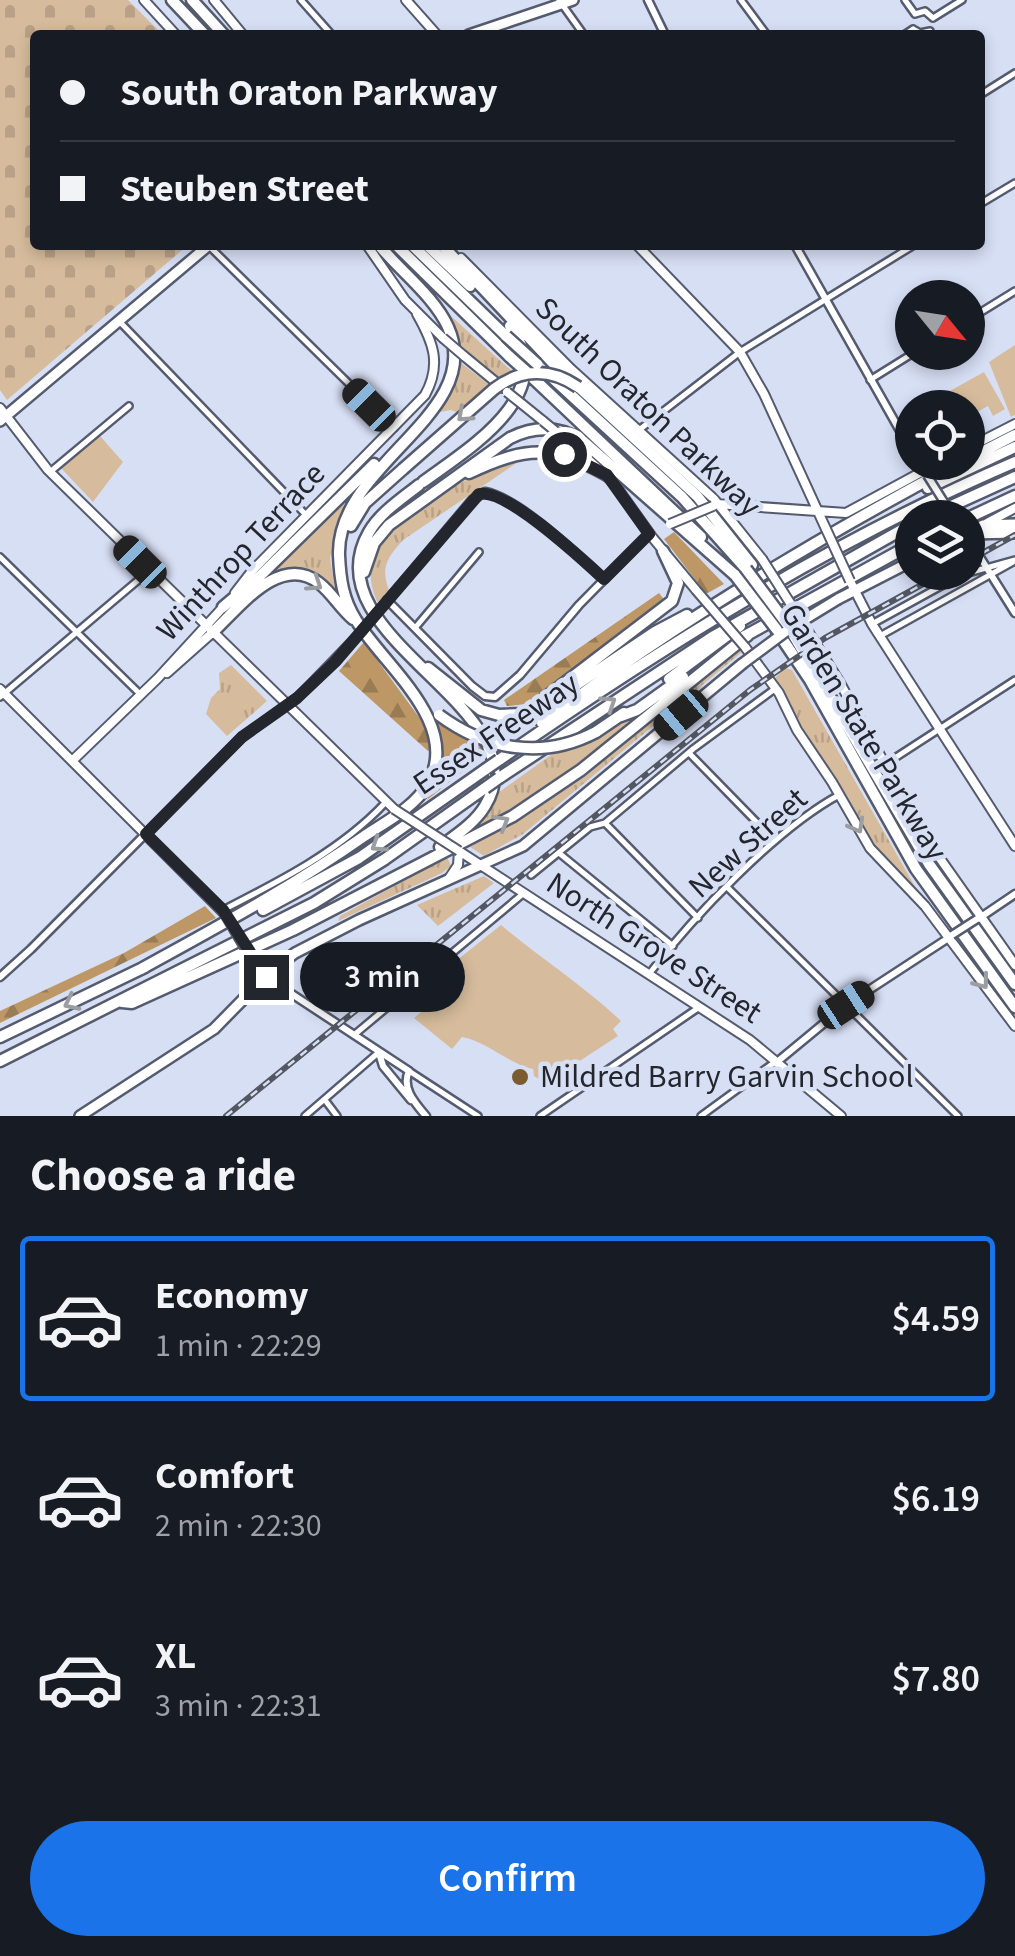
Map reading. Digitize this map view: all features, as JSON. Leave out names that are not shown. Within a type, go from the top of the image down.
[{"type":"highway","points":[[172,0],[200,30]]},
{"type":"highway","points":[[192,0],[219,30]]},
{"type":"highway","points":[[357,622],[341,585],[341,537],[369,478],[432,412],[452,371],[453,349],[441,315],[383,250]]},
{"type":"highway","name":"Garden State Parkway","points":[[401,250],[677,512],[782,627],[929,864],[1015,984]]},
{"type":"highway","points":[[417,250],[753,564]]},
{"type":"highway","points":[[384,882],[438,849],[475,818],[489,798],[494,776],[492,752],[483,734],[394,637],[363,588],[360,558],[368,532],[384,513],[502,419],[514,402],[524,372],[522,348],[513,329],[432,250]]},
{"type":"highway","points":[[448,250],[578,387],[697,496],[753,564],[782,627]]},
{"type":"highway","points":[[340,560],[357,513],[494,388],[529,372],[563,377],[578,387]]},
{"type":"highway","points":[[363,588],[366,563],[376,539],[518,434],[542,428],[560,430],[584,442],[735,575]]},
{"type":"highway","points":[[985,451],[1015,436]]},
{"type":"highway","points":[[815,544],[1015,448]]},
{"type":"highway","points":[[223,606],[261,575],[383,455],[395,450]]},
{"type":"highway","points":[[425,500],[476,470],[529,453],[564,454],[607,475]]},
{"type":"highway","name":"Essex Freeway","points":[[0,1037],[324,878],[648,662],[832,552],[930,500],[1015,462]]},
{"type":"highway","points":[[965,500],[1015,477]]},
{"type":"highway","points":[[499,760],[549,717],[669,633],[930,480]]},
{"type":"highway","points":[[985,510],[1015,496]]},
{"type":"highway","name":"Essex Freeway","points":[[0,1061],[332,892],[609,703],[750,614],[895,533]]},
{"type":"highway","points":[[462,696],[486,707],[507,710],[530,706],[552,693],[672,601],[678,583],[663,551]]},
{"type":"highway","points":[[621,716],[637,710],[708,659],[895,554]]},
{"type":"highway","points":[[208,629],[265,584],[289,574],[317,582],[439,715],[476,738],[517,748],[558,746],[596,732],[731,636],[750,614]]},
{"type":"highway","points":[[394,637],[477,708],[512,716],[532,712],[661,628],[734,594]]},
{"type":"highway","name":"Garden State Parkway","points":[[782,627],[884,816],[927,886],[1015,1007]]},
{"type":"highway","points":[[122,1002],[132,1003],[274,939],[494,827],[552,791],[746,641]]},
{"type":"highway","points":[[141,969],[288,888],[417,798],[432,774],[436,744],[430,725],[403,680]]},
{"type":"main road","points":[[144,0],[171,30]]},
{"type":"main road","points":[[214,0],[240,30]]},
{"type":"main road","points":[[406,0],[433,30]]},
{"type":"main road","points":[[483,30],[573,0]]},
{"type":"main road","points":[[2,415],[202,250]]},
{"type":"main road","points":[[371,250],[417,314],[607,475],[663,551],[746,641],[876,856],[950,937],[1015,1026]]},
{"type":"main road","name":"South Oraton Parkway","points":[[449,250],[716,505],[753,564],[799,617],[927,840],[1015,966]]},
{"type":"main road","points":[[642,250],[740,352],[764,394],[815,511],[872,624],[1015,846]]},
{"type":"main road","name":"Winthrop Terrace","points":[[72,761],[208,629],[252,571],[422,399],[434,373],[434,347],[417,314]]},
{"type":"main road","name":"North Grove Street","points":[[2,415],[50,472],[385,803],[750,1040],[841,1116]]},
{"type":"main road","points":[[985,439],[1015,424]]},
{"type":"main road","points":[[825,528],[904,480]]},
{"type":"main road","points":[[649,534],[716,505],[840,514],[855,509]]},
{"type":"main road","points":[[985,524],[1015,508]]},
{"type":"main road","points":[[985,526],[1015,524]]},
{"type":"main road","points":[[985,534],[1015,532]]},
{"type":"main road","points":[[80,1116],[206,1035],[266,977],[313,943],[532,839],[742,664],[852,586],[895,568]]},
{"type":"main road","points":[[1,693],[224,912],[266,977]]},
{"type":"main road","points":[[444,882],[455,872],[459,851]]},
{"type":"street","points":[[301,0],[328,30]]},
{"type":"street","points":[[648,0],[663,30]]},
{"type":"street","points":[[741,0],[763,30]]},
{"type":"street","points":[[905,0],[915,14]]},
{"type":"street","points":[[933,18],[962,0]]},
{"type":"street","points":[[560,2],[580,30]]},
{"type":"street","points":[[913,29],[911,21],[915,14],[925,11],[933,18]]},
{"type":"street","points":[[931,30],[933,18]]},
{"type":"street","points":[[985,92],[1015,74]]},
{"type":"street","points":[[985,201],[1015,183]]},
{"type":"street","points":[[213,250],[394,428]]},
{"type":"street","points":[[798,250],[895,423]]},
{"type":"street","points":[[638,431],[740,352],[906,250]]},
{"type":"street","points":[[985,310],[1015,291]]},
{"type":"street","points":[[119,321],[307,516]]},
{"type":"street","points":[[870,380],[895,364]]},
{"type":"street","points":[[50,472],[130,406]]},
{"type":"street","points":[[0,977],[242,737],[286,706],[332,664],[472,500],[485,492],[497,496],[553,534],[604,579]]},
{"type":"street","points":[[385,604],[416,628],[472,686],[492,697],[520,675],[649,534]]},
{"type":"street","points":[[416,628],[479,552]]},
{"type":"street","points":[[0,557],[141,695]]},
{"type":"street","points":[[872,624],[962,575],[1015,560]]},
{"type":"street","points":[[880,636],[1015,560]]},
{"type":"street","points":[[986,566],[1015,613]]},
{"type":"street","points":[[1,693],[149,571]]},
{"type":"street","points":[[884,764],[1014,682]]},
{"type":"street","points":[[531,875],[590,827],[605,824],[688,753],[776,688]]},
{"type":"street","points":[[688,753],[775,842]]},
{"type":"street","name":"New Street","points":[[649,974],[698,918],[775,842],[840,794]]},
{"type":"street","points":[[224,912],[347,838],[385,803]]},
{"type":"street","points":[[605,824],[698,918]]},
{"type":"street","points":[[559,853],[673,946]]},
{"type":"street","points":[[728,888],[958,1116]]},
{"type":"street","points":[[354,1035],[524,893]]},
{"type":"street","points":[[700,1116],[776,1062],[846,1005],[1015,894]]},
{"type":"street","points":[[266,977],[478,1116]]},
{"type":"street","points":[[540,1116],[699,1007]]},
{"type":"street","points":[[304,1116],[380,1052]]},
{"type":"street","points":[[380,1052],[383,1066],[426,1116]]},
{"type":"street","points":[[409,1071],[406,1083],[416,1104]]},
{"type":"street","points":[[324,1100],[338,1116]]},
{"type":"green space","points":[[0,0],[128,0],[158,30],[30,30],[30,250],[182,250],[7,400],[0,390]]},
{"type":"green space","points":[[452,317],[514,373],[500,380],[460,347]]},
{"type":"green space","points":[[1015,345],[1015,415],[1011,417],[989,362]]},
{"type":"green space","points":[[457,360],[491,386],[461,414],[451,410],[440,412],[454,385]]},
{"type":"green space","points":[[984,372],[1005,409],[993,416],[988,406],[985,408],[985,390],[952,390]]},
{"type":"green space","points":[[100,436],[123,462],[93,502],[61,468]]},
{"type":"green space","points":[[524,458],[403,540],[387,563],[389,590],[378,603],[371,576],[377,551],[393,528],[443,491]]},
{"type":"green space","points":[[346,497],[330,558],[336,595],[285,571],[266,577]]},
{"type":"green space","points":[[674,532],[724,584],[706,594],[664,539]]},
{"type":"green space","points":[[659,593],[666,602],[542,695],[527,704],[507,706],[504,700]]},
{"type":"green space","points":[[364,642],[424,724],[432,746],[428,751],[339,671]]},
{"type":"green space","points":[[736,648],[742,652],[523,834],[484,856],[470,847],[568,787]]},
{"type":"green space","points":[[231,665],[267,701],[227,736],[206,714],[211,698],[220,689],[219,673]]},
{"type":"green space","points":[[785,668],[792,670],[917,890],[866,836],[849,801],[797,724],[774,679]]},
{"type":"green space","points":[[651,707],[561,775],[465,837],[488,815],[498,793],[555,752],[577,747]]},
{"type":"green space","points":[[437,720],[488,751],[427,800],[442,763]]},
{"type":"green space","points":[[447,857],[451,866],[442,873],[338,921],[340,916]]},
{"type":"green space","points":[[484,876],[494,883],[438,926],[417,905]]},
{"type":"green space","points":[[205,906],[216,918],[0,1023],[0,1011],[124,953]]},
{"type":"green space","points":[[501,925],[621,1021],[613,1029],[618,1036],[546,1083],[534,1076],[533,1069],[472,1040],[462,1037],[452,1049],[414,1018],[426,1008],[411,997]]},
{"type":"railway","points":[[985,552],[1015,535]]},
{"type":"railway","points":[[226,1116],[750,690],[825,638],[912,590]]},
{"type":"place","name":"Mildred Barry Garvin School","points":[[520,1077]]},
{"type":"route","points":[[266,977],[223,910],[146,834],[242,737],[297,698],[335,662],[479,494],[497,496],[548,530],[604,579],[649,534],[607,475],[564,454]]}]
